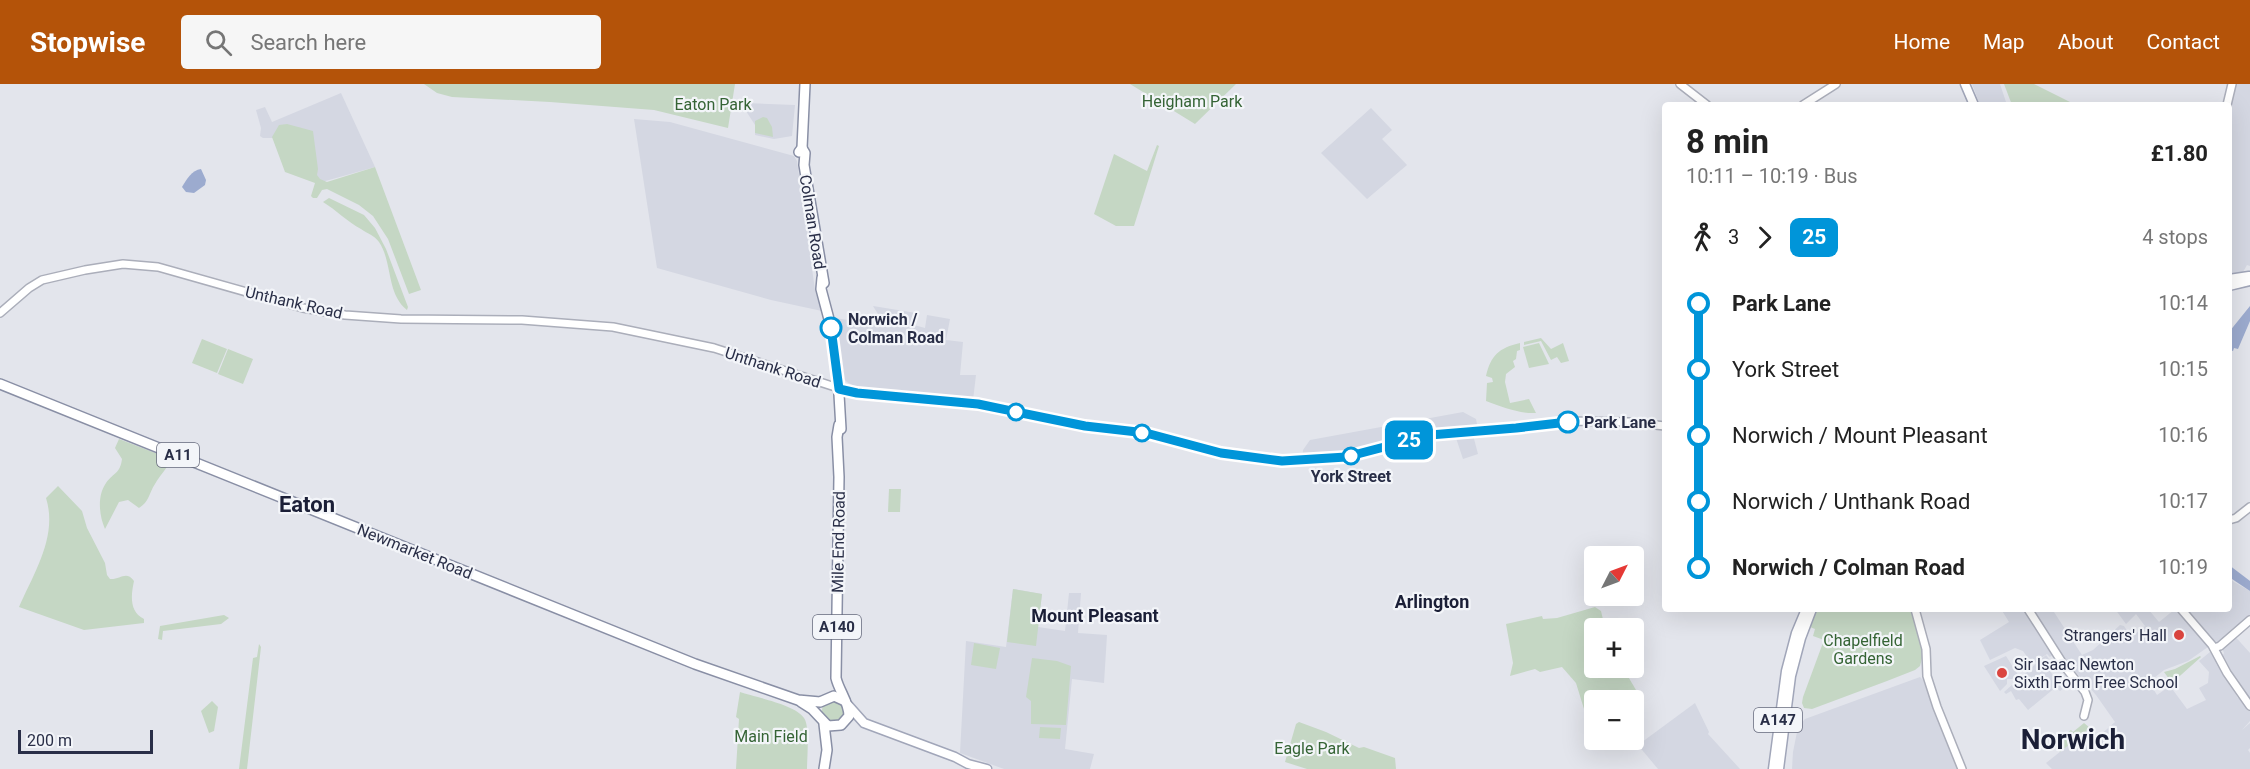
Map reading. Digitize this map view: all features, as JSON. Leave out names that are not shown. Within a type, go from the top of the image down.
[{"type":"highway","name":"Colman Road","points":[[806,84],[802,148],[805,153],[804,165],[826,291],[825,299],[839,389]]},
{"type":"highway","name":"Newmarket Road","points":[[0,384],[695,664],[798,700],[815,702],[837,697],[847,703]]},
{"type":"highway","name":"Mile End Road","points":[[839,389],[841,440],[839,442],[836,678],[847,703]]},
{"type":"highway","name":"Mile End Road","points":[[826,699],[836,678]]},
{"type":"highway","name":"A140","points":[[824,769],[827,750],[819,708],[826,699]]},
{"type":"highway","name":"Newmarket Road","points":[[798,700],[812,709],[822,720]]},
{"type":"highway","name":"A140","points":[[827,750],[849,716],[847,703]]},
{"type":"highway","points":[[822,720],[832,727],[842,725]]},
{"type":"main road","points":[[1965,84],[1973,102]]},
{"type":"main road","points":[[2232,279],[2250,276]]},
{"type":"main road","points":[[2232,285],[2250,281]]},
{"type":"main road","name":"A147","points":[[1773,769],[1786,671],[1796,633],[1805,612]]},
{"type":"main road","name":"A147","points":[[1779,769],[1791,676],[1811,612]]},
{"type":"main road","points":[[847,703],[864,723]]},
{"type":"main road","points":[[842,725],[864,723],[968,764],[987,769]]},
{"type":"main road","points":[[955,757],[964,757],[995,769]]},
{"type":"street","points":[[1680,84],[1703,102]]},
{"type":"street","points":[[1808,102],[1836,84]]},
{"type":"street","points":[[2228,102],[2232,84]]},
{"type":"street","name":"Unthank Road","points":[[0,313],[29,288],[46,279],[103,266],[142,264],[329,313],[409,320],[441,318],[522,320],[613,327],[714,348],[857,393],[978,404],[1085,426],[1154,435],[1221,453],[1282,461],[1346,457],[1430,435],[1568,422],[1628,422],[1662,426]]},
{"type":"street","points":[[2232,519],[2250,507]]},
{"type":"street","points":[[1917,612],[1927,657],[1927,676],[1962,769]]},
{"type":"street","points":[[2030,612],[2065,667],[2085,692],[2088,700],[2084,716]]},
{"type":"street","points":[[2183,612],[2215,651],[2230,679],[2250,706]]},
{"type":"street","points":[[2215,651],[2250,621]]},
{"type":"shaded area","points":[[1972,84],[2000,84],[2006,102],[1979,102]]},
{"type":"shaded area","points":[[2234,84],[2250,84],[2250,266],[2247,265],[2243,272],[2232,274],[2232,102]]},
{"type":"shaded area","points":[[341,93],[375,167],[322,182],[302,174],[273,138],[260,136],[261,128],[256,110],[265,107],[272,122]]},
{"type":"shaded area","points":[[746,103],[795,105],[792,136],[774,139],[755,135],[755,125],[746,111]]},
{"type":"shaded area","points":[[1371,108],[1392,130],[1382,139],[1407,165],[1367,199],[1321,153]]},
{"type":"shaded area","points":[[634,119],[670,122],[794,156],[797,161],[815,290],[822,311],[771,300],[657,268]]},
{"type":"shaded area","points":[[873,306],[916,313],[914,325],[925,328],[927,315],[950,319],[946,340],[963,342],[960,375],[976,375],[973,400],[872,392],[859,389],[847,382],[844,379],[835,318],[870,321],[871,316],[878,314]]},
{"type":"shaded area","points":[[1463,412],[1476,419],[1479,435],[1473,435],[1478,454],[1463,459],[1453,429],[1404,438],[1345,454],[1302,459],[1303,450],[1310,440]]},
{"type":"shaded area","points":[[2232,580],[2250,591],[2250,616],[2232,633],[2250,653],[2250,721],[2242,730],[2250,723],[2250,748],[2248,750],[2250,769],[2052,769],[2046,763],[2090,728],[2098,737],[2115,722],[2096,695],[2057,651],[2050,657],[2047,654],[2032,664],[2023,651],[2015,648],[1990,660],[1980,640],[2009,622],[2003,612],[2054,612],[2082,655],[2093,650],[2120,625],[2124,626],[2131,637],[2145,626],[2136,614],[2126,624],[2117,612],[2151,612],[2159,622],[2172,612],[2177,612],[2188,621],[2208,647],[2188,661],[2164,670],[2149,682],[2157,695],[2170,686],[2187,709],[2206,700],[2199,688],[2208,683],[2209,672],[2199,661],[2210,652],[2238,698],[2243,693],[2223,655],[2220,643],[2215,641],[2190,612],[2232,612]]},
{"type":"shaded area","points":[[1013,589],[1042,594],[1038,627],[1065,631],[1069,593],[1081,593],[1078,633],[1107,635],[1104,683],[1072,679],[1065,749],[1094,754],[1090,769],[1004,769],[960,753],[966,641],[1006,647]]},
{"type":"shaded area","points":[[2046,655],[2049,659],[2044,664],[2061,685],[2069,684],[2060,691],[2056,687],[2028,710],[2019,699],[2016,700],[2011,691],[2006,694],[2004,692]]},
{"type":"shaded area","name":"Sir Isaac Newton Sixth Form Free School","points":[[2006,656],[2018,675],[2013,679],[2007,679],[2007,684],[2000,691],[1984,666]]},
{"type":"shaded area","points":[[1920,677],[1957,769],[1792,769],[1798,727],[1805,719]]},
{"type":"shaded area","points":[[1695,703],[1708,734],[1740,769],[1658,769],[1642,750],[1644,741]]},
{"type":"green space","name":"Eaton Park","points":[[424,84],[735,84],[728,128],[654,110],[452,97],[437,93]]},
{"type":"green space","name":"Heigham Park","points":[[1130,84],[1236,84],[1195,124]]},
{"type":"green space","points":[[2004,84],[2034,84],[2070,102],[2011,102]]},
{"type":"green space","points":[[763,117],[767,118],[772,127],[773,137],[755,133],[755,121]]},
{"type":"green space","points":[[287,124],[313,131],[317,175],[320,179],[327,182],[375,167],[421,290],[409,294],[388,239],[373,216],[359,205],[327,189],[322,190],[317,198],[313,198],[311,196],[315,183],[285,172],[272,137],[279,125]]},
{"type":"green space","points":[[1157,145],[1159,146],[1134,226],[1116,226],[1094,214],[1114,154],[1147,171]]},
{"type":"green space","points":[[329,198],[364,215],[375,228],[386,249],[408,307],[407,310],[396,295],[379,242],[323,202]]},
{"type":"green space","points":[[1541,338],[1551,349],[1563,343],[1569,361],[1561,363],[1557,357],[1551,360],[1541,341],[1524,345],[1524,342]]},
{"type":"green space","points":[[202,339],[227,349],[217,373],[192,363]]},
{"type":"green space","points":[[1520,343],[1520,350],[1517,351],[1516,359],[1513,361],[1515,367],[1506,374],[1505,382],[1510,403],[1529,399],[1536,413],[1504,408],[1486,401],[1487,383],[1493,382],[1492,378],[1486,376],[1490,363],[1501,350]]},
{"type":"green space","points":[[1539,343],[1549,364],[1529,368],[1523,347]]},
{"type":"green space","points":[[228,349],[253,359],[243,384],[218,374]]},
{"type":"green space","points":[[119,439],[171,459],[145,503],[139,508],[128,500],[119,502],[105,529],[101,518],[100,500],[103,488],[121,464],[122,459],[115,448]]},
{"type":"green space","points":[[58,486],[82,511],[87,528],[105,563],[110,579],[128,576],[134,581],[133,608],[144,619],[144,623],[84,630],[19,607],[47,540],[49,512],[46,498]]},
{"type":"green space","points":[[889,489],[901,489],[900,512],[888,512]]},
{"type":"green space","points":[[1013,589],[1042,594],[1036,646],[1007,642]]},
{"type":"green space","points":[[1595,607],[1601,611],[1603,618],[1584,618],[1584,678],[1629,678],[1636,690],[1584,690],[1584,709],[1576,683],[1562,667],[1540,672],[1535,669],[1510,676],[1513,663],[1506,624],[1542,616],[1543,619],[1557,618]]},
{"type":"green space","name":"Chapelfield Gardens","points":[[1815,612],[1913,612],[1923,654],[1920,666],[1915,670],[1812,709],[1804,708],[1803,697],[1824,640],[1813,636],[1815,629],[1810,627]]},
{"type":"green space","points":[[224,615],[229,618],[221,624],[163,631],[162,640],[158,639],[160,626]]},
{"type":"green space","points":[[974,643],[1000,648],[996,669],[971,665]]},
{"type":"green space","points":[[259,644],[261,647],[247,769],[239,769],[253,658],[257,657]]},
{"type":"green space","points":[[2200,656],[2172,683],[2164,672],[2175,669]]},
{"type":"green space","points":[[1032,658],[1057,661],[1071,666],[1066,725],[1031,724],[1031,701],[1026,697]]},
{"type":"green space","name":"Main Field","points":[[740,692],[784,705],[800,713],[806,722],[808,735],[807,769],[736,769],[739,719],[736,717]]},
{"type":"green space","points":[[834,699],[842,703],[846,711],[842,719],[834,723],[826,719],[822,711],[826,703]]},
{"type":"green space","points":[[212,701],[218,707],[214,731],[209,733],[201,711]]},
{"type":"green space","name":"Eagle Park","points":[[1299,722],[1359,748],[1364,747],[1395,758],[1396,769],[1307,769],[1285,762],[1296,724]]},
{"type":"green space","points":[[2084,723],[2090,728],[2060,752],[2057,747],[2068,736],[2067,733],[2071,730],[2073,732]]},
{"type":"green space","points":[[1040,727],[1061,728],[1060,739],[1039,738]]},
{"type":"water","points":[[201,169],[206,180],[205,185],[194,193],[186,192],[182,187],[185,181],[192,173]]},
{"type":"water","points":[[2250,306],[2250,321],[2238,349],[2234,348],[2233,351],[2232,328]]},
{"type":"water","points":[[2232,567],[2250,581],[2250,591],[2232,579]]},
{"type":"bus line","name":"25","points":[[831,328],[839,389],[857,393],[978,404],[1085,426],[1146,433],[1221,453],[1259,459],[1320,460],[1356,455],[1430,435],[1568,422]]},
{"type":"place","name":"Norwich / Colman Road","points":[[831,328]]},
{"type":"place","name":"Park Lane","points":[[1568,422]]},
{"type":"place","name":"York Street","points":[[1351,456]]},
{"type":"place","name":"Strangers' Hall","points":[[2179,635]]},
{"type":"place","name":"Sir Isaac Newton Sixth Form Free School","points":[[2002,673]]},
{"type":"district","name":"Eaton","points":[[307,504]]},
{"type":"district","name":"Arlington","points":[[1432,602]]},
{"type":"district","name":"Mount Pleasant","points":[[1095,616]]},
{"type":"district","name":"Norwich","points":[[2073,739]]}]
